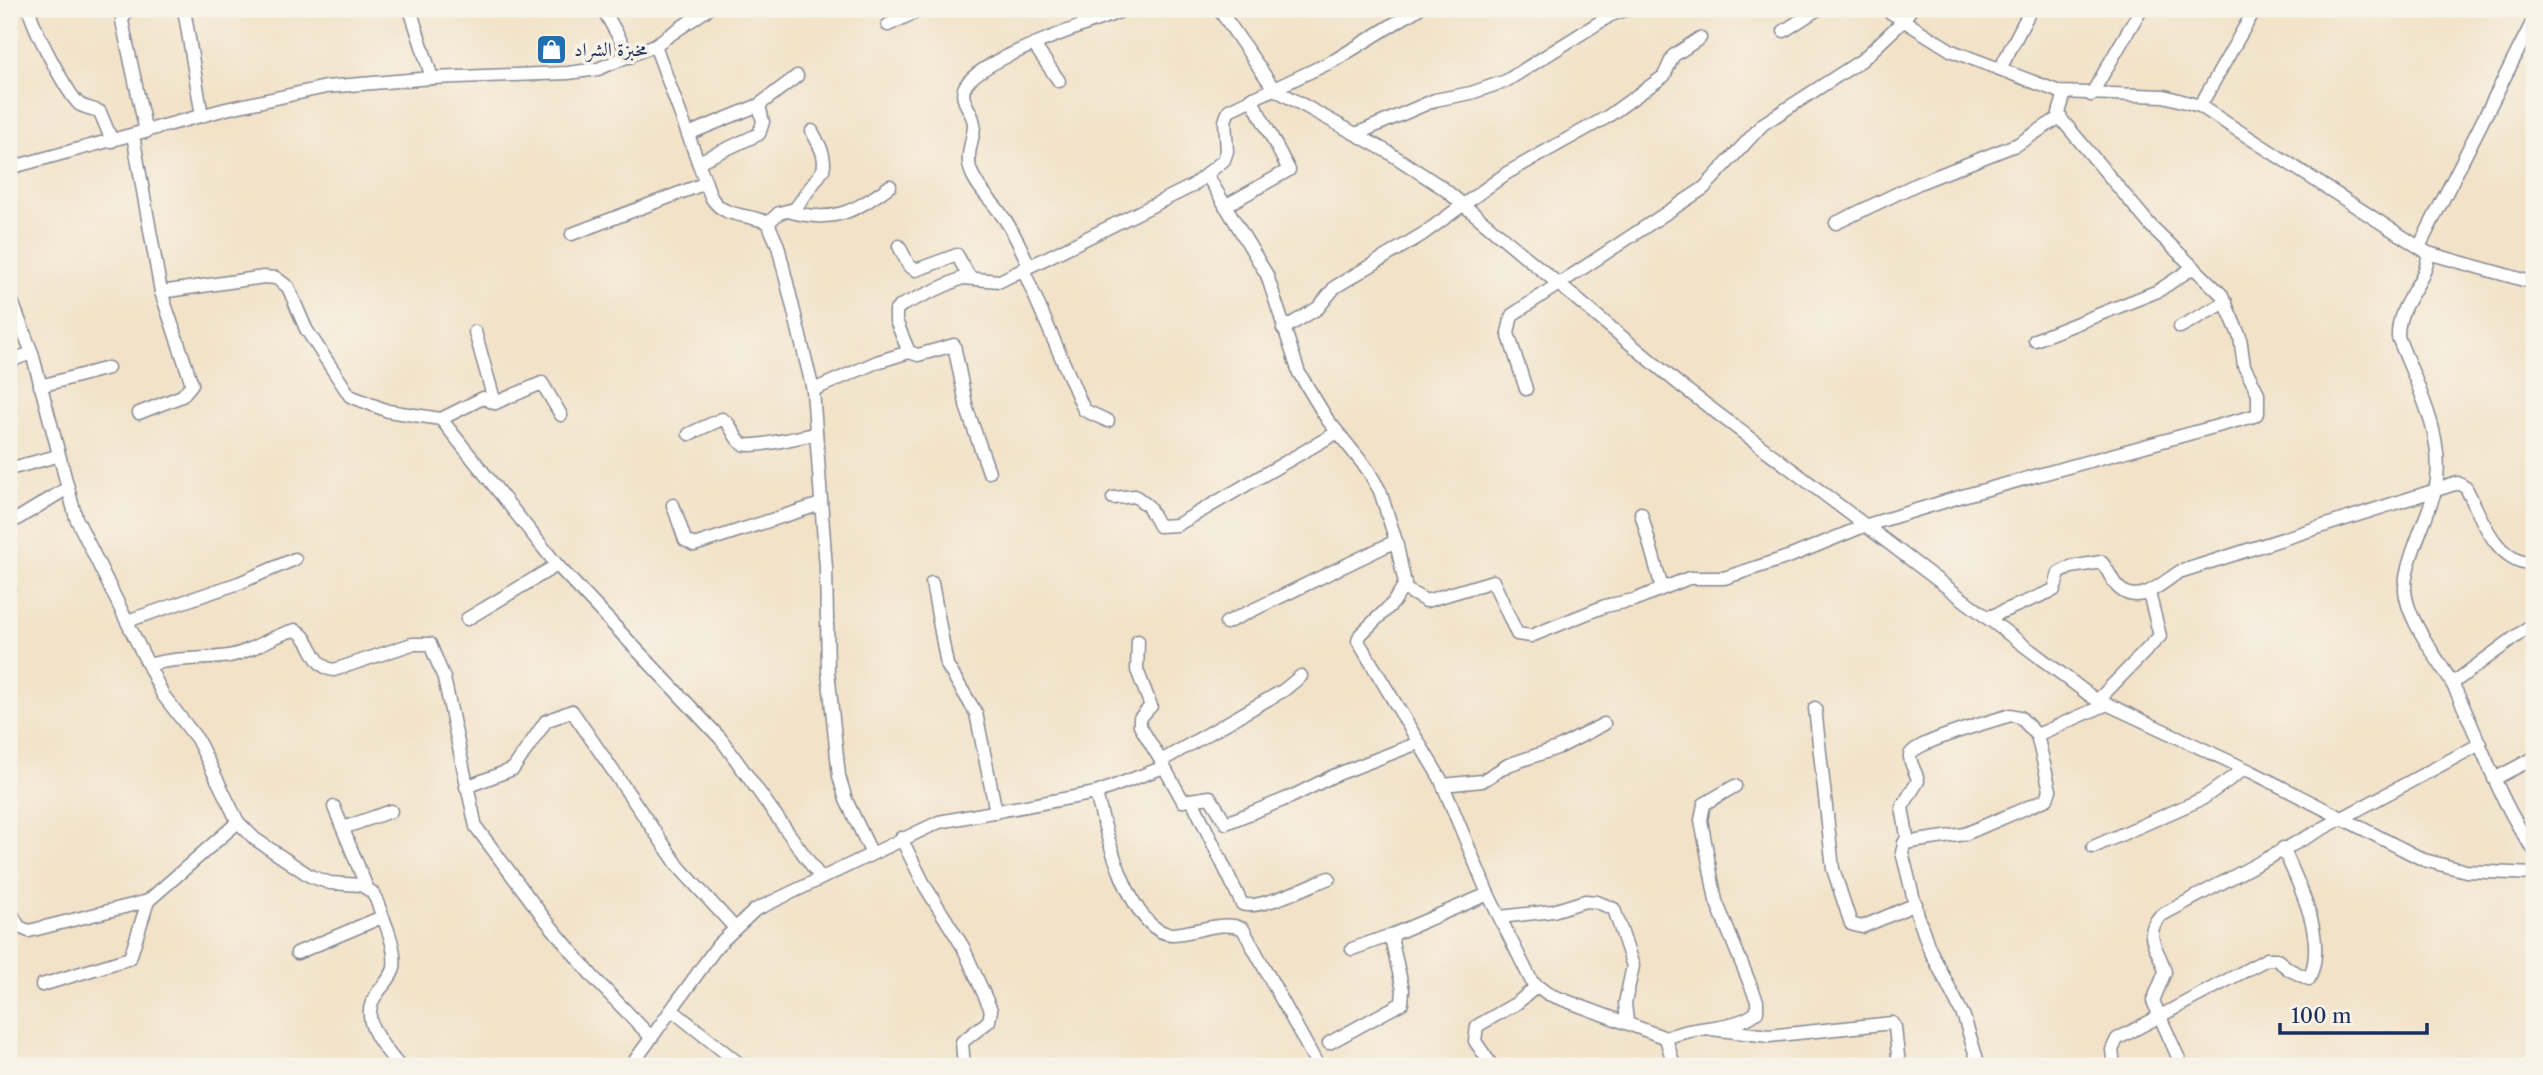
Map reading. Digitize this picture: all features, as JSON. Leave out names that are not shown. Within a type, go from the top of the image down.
[{"type":"street","points":[[29,9],[48,55],[72,94],[79,103],[100,112],[112,141]]},
{"type":"street","points":[[127,9],[122,21],[146,132]]},
{"type":"street","points":[[184,9],[202,116]]},
{"type":"street","points":[[410,9],[432,78]]},
{"type":"street","points":[[603,9],[630,57]]},
{"type":"street","points":[[9,168],[202,116],[326,87],[598,69],[655,45],[708,9]]},
{"type":"street","points":[[888,25],[920,9]]},
{"type":"street","points":[[1219,9],[1273,89],[1420,171],[1563,284],[1680,385],[2101,703],[2244,769],[2438,865],[2466,871],[2534,874]]},
{"type":"street","points":[[909,352],[896,321],[896,310],[940,286],[970,278],[1000,281],[1192,186],[1224,160],[1227,150],[1225,121],[1229,110],[1354,49],[1418,9]]},
{"type":"street","points":[[1356,134],[1435,100],[1471,93],[1506,81],[1611,15],[1628,9]]},
{"type":"street","points":[[1784,31],[1818,9]]},
{"type":"street","points":[[1885,9],[1952,51],[2065,93],[2164,96],[2200,106],[2423,250],[2534,282]]},
{"type":"street","points":[[1527,388],[1508,333],[1508,324],[1513,315],[1704,188],[1763,124],[1862,60],[1903,21],[1911,9]]},
{"type":"street","points":[[2000,69],[2031,9]]},
{"type":"street","points":[[2091,95],[2141,9]]},
{"type":"street","points":[[2200,106],[2255,9]]},
{"type":"street","points":[[1108,421],[1084,410],[1007,222],[985,197],[971,174],[969,149],[974,123],[963,92],[969,77],[976,72],[1034,45],[1119,12]]},
{"type":"street","points":[[2534,19],[2423,250],[2427,265],[2400,314],[2398,337],[2427,411],[2437,464],[2435,491],[2405,589],[2412,613],[2453,683],[2513,819],[2534,850]]},
{"type":"street","points":[[1283,329],[1318,308],[1335,287],[1423,234],[1507,173],[1607,117],[1664,76],[1673,56],[1700,38]]},
{"type":"street","points":[[655,45],[716,205],[723,211],[768,223]]},
{"type":"street","points":[[1034,45],[1059,81]]},
{"type":"street","points":[[688,134],[759,105],[797,76]]},
{"type":"street","points":[[1836,223],[1919,183],[2018,144],[2060,117],[2065,93]]},
{"type":"street","points":[[1226,206],[1289,170],[1251,98]]},
{"type":"street","points":[[698,162],[760,134],[763,122],[759,105]]},
{"type":"street","points":[[1403,589],[1426,601],[1484,581],[1493,581],[1513,628],[1517,634],[1527,636],[1689,578],[1724,578],[1804,552],[1864,526],[2254,416],[2258,413],[2260,401],[2244,366],[2240,337],[2226,302],[2151,226],[2060,117]]},
{"type":"street","points":[[768,223],[773,217],[800,204],[814,178],[823,170],[825,163],[812,131]]},
{"type":"street","points":[[133,135],[161,292],[192,384],[181,396],[139,413]]},
{"type":"street","points":[[1207,175],[1264,268],[1299,373],[1336,433],[1376,482],[1405,578],[1403,589],[1379,619],[1360,635],[1358,641],[1443,785],[1488,894],[1536,987],[1666,1038],[1685,1031],[1710,1029],[1769,1036],[1892,1023],[1899,1066]]},
{"type":"street","points":[[572,234],[706,183]]},
{"type":"street","points":[[788,211],[804,216],[841,215],[862,206],[890,186]]},
{"type":"street","points":[[768,223],[778,246],[813,390],[832,728],[846,800],[871,852]]},
{"type":"street","points":[[899,246],[909,266],[916,270],[957,256],[970,278]]},
{"type":"street","points":[[2035,340],[2158,291],[2194,267]]},
{"type":"street","points":[[161,292],[264,277],[280,280],[288,287],[306,329],[350,396],[388,411],[441,419],[483,398],[495,403],[542,383],[561,415]]},
{"type":"street","points":[[9,295],[32,354],[57,456],[76,518],[163,695],[204,751],[239,821],[255,839],[310,876],[321,881],[367,888]]},
{"type":"street","points":[[2180,327],[2226,302]]},
{"type":"street","points":[[475,332],[495,403]]},
{"type":"street","points":[[813,390],[877,362],[909,352],[918,355],[954,345],[967,410],[989,472]]},
{"type":"street","points":[[9,361],[32,354]]},
{"type":"street","points":[[40,386],[108,368]]},
{"type":"street","points":[[441,419],[557,565],[721,739],[820,877]]},
{"type":"street","points":[[689,434],[723,419],[729,423],[738,439],[750,445],[816,434]]},
{"type":"street","points":[[1113,498],[1135,496],[1148,506],[1159,526],[1177,525],[1336,433]]},
{"type":"street","points":[[9,469],[57,456]]},
{"type":"street","points":[[1987,618],[2048,594],[2057,587],[2059,573],[2090,562],[2104,564],[2120,590],[2150,593],[2179,572],[2462,484],[2503,552],[2520,562],[2534,564]]},
{"type":"street","points":[[9,524],[66,489]]},
{"type":"street","points":[[673,505],[685,541],[694,545],[821,504]]},
{"type":"street","points":[[1641,513],[1662,588]]},
{"type":"street","points":[[1226,623],[1396,541]]},
{"type":"street","points":[[127,621],[239,583],[295,559]]},
{"type":"street","points":[[467,619],[557,565]]},
{"type":"street","points":[[932,583],[947,665],[976,713],[996,812]]},
{"type":"street","points":[[2037,734],[2101,703],[2160,636],[2150,593]]},
{"type":"street","points":[[2453,683],[2534,623]]},
{"type":"street","points":[[149,665],[170,659],[181,661],[230,656],[295,630],[302,634],[322,666],[334,670],[412,644],[427,642],[434,648],[444,678],[476,827],[593,977],[650,1036]]},
{"type":"street","points":[[1138,640],[1137,670],[1151,706],[1140,718],[1140,726],[1183,801],[1212,798],[1226,823],[1293,796],[1333,775],[1418,743]]},
{"type":"street","points":[[631,1066],[650,1036],[734,927],[755,910],[871,852],[939,822],[1096,793],[1162,764],[1284,690],[1301,676]]},
{"type":"street","points":[[1815,708],[1833,869],[1851,924],[1862,927],[1916,904]]},
{"type":"street","points":[[466,787],[513,769],[546,721],[572,711],[679,867],[734,927]]},
{"type":"street","points":[[1904,843],[1965,834],[2047,799],[2050,790],[2037,734],[2014,714],[1913,749],[1909,758],[1918,781],[1902,807],[1907,833],[1904,843],[1902,852],[1924,936],[1964,1017],[1979,1066]]},
{"type":"street","points":[[1443,785],[1482,781],[1508,765],[1560,747],[1604,724]]},
{"type":"street","points":[[2182,1066],[2153,1001],[2165,972],[2152,945],[2152,932],[2156,921],[2177,905],[2480,744]]},
{"type":"street","points":[[2494,779],[2534,758]]},
{"type":"street","points":[[2093,847],[2202,799],[2244,769]]},
{"type":"street","points":[[1710,1029],[1757,1012],[1753,992],[1716,901],[1701,820],[1704,804],[1735,786]]},
{"type":"street","points":[[1096,793],[1118,868],[1146,920],[1154,929],[1171,934],[1231,925],[1243,929],[1318,1066]]},
{"type":"street","points":[[1192,800],[1242,904],[1252,906],[1267,902],[1329,878]]},
{"type":"street","points":[[334,807],[367,888],[383,917],[394,967],[388,981],[369,1003],[369,1016],[400,1066]]},
{"type":"street","points":[[343,828],[391,811]]},
{"type":"street","points":[[9,909],[19,927],[29,932],[148,901],[239,821]]},
{"type":"street","points":[[901,838],[925,886],[963,947],[991,1010],[989,1021],[962,1042],[964,1066]]},
{"type":"street","points":[[2114,1066],[2112,1050],[2117,1040],[2272,958],[2309,979],[2315,951],[2314,931],[2283,848]]},
{"type":"street","points":[[1352,949],[1488,894]]},
{"type":"street","points":[[42,985],[130,958],[148,901]]},
{"type":"street","points":[[1500,917],[1553,911],[1585,901],[1597,902],[1614,909],[1633,966],[1625,1003],[1627,1022]]},
{"type":"street","points":[[297,953],[383,917]]},
{"type":"street","points":[[1329,1043],[1402,1003],[1403,990],[1392,942],[1394,934]]},
{"type":"street","points":[[1492,1066],[1475,1041],[1477,1026],[1517,1003],[1536,987]]},
{"type":"street","points":[[672,1010],[743,1066]]},
{"type":"street","points":[[1666,1038],[1674,1066]]},
{"type":"place","name":"مخبزة الشراد","points":[[551,49]]}]
